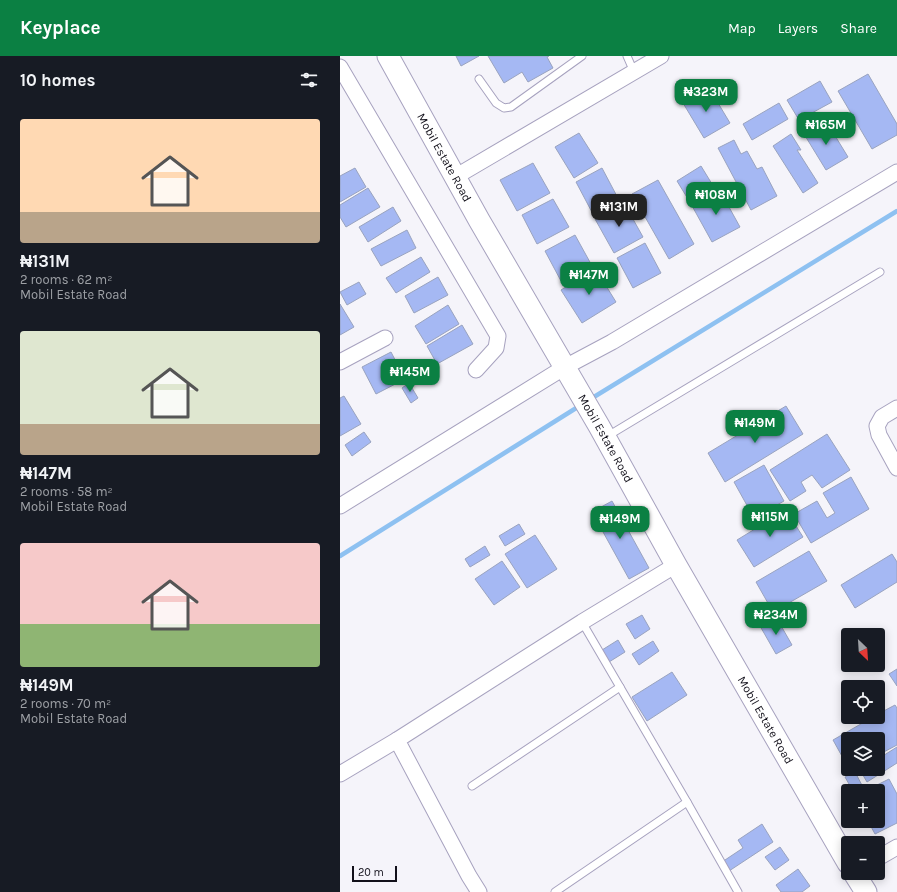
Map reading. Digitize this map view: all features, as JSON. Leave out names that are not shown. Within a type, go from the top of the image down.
[{"type":"main road","name":"Mobil Estate Road","points":[[388,56],[479,220],[565,367],[578,392],[603,432],[676,565],[841,851]]},
{"type":"main road","points":[[858,880],[866,892]]},
{"type":"street","points":[[455,177],[661,56]]},
{"type":"street","points":[[340,67],[498,336],[496,348],[476,370]]},
{"type":"street","points":[[340,506],[565,367],[612,342],[897,172]]},
{"type":"street","points":[[340,362],[385,338]]},
{"type":"street","points":[[897,408],[882,417],[877,426],[879,435],[897,468]]},
{"type":"street","points":[[340,774],[397,740],[582,622],[676,565]]},
{"type":"street","points":[[397,740],[469,876],[479,892]]},
{"type":"street","points":[[885,854],[897,847]]},
{"type":"lane","points":[[480,79],[496,103],[504,108],[511,107],[582,56]]},
{"type":"lane","points":[[627,56],[634,72]]},
{"type":"lane","points":[[603,432],[880,272]]},
{"type":"lane","points":[[582,622],[688,802],[738,892]]},
{"type":"lane","points":[[472,786],[620,687]]},
{"type":"lane","points":[[556,892],[688,802]]},
{"type":"building","points":[[456,56],[479,56],[461,66]]},
{"type":"building","points":[[488,56],[549,56],[547,57],[553,68],[528,82],[522,72],[504,83]]},
{"type":"building","points":[[868,74],[897,124],[897,135],[872,149],[838,91]]},
{"type":"building","points":[[820,81],[832,102],[799,120],[787,100]]},
{"type":"building","points":[[709,88],[730,123],[704,138],[683,103]]},
{"type":"building","points":[[779,103],[788,119],[752,140],[743,124]]},
{"type":"building","points":[[826,121],[848,157],[826,170],[804,134]]},
{"type":"building","points":[[579,133],[598,163],[574,178],[555,147]]},
{"type":"building","points":[[791,134],[801,150],[797,150],[818,183],[803,193],[773,146]]},
{"type":"building","points":[[734,140],[741,154],[747,151],[757,169],[762,167],[777,196],[751,210],[718,148]]},
{"type":"building","points":[[533,163],[550,193],[517,211],[500,180]]},
{"type":"building","points":[[701,166],[712,184],[688,199],[677,181]]},
{"type":"building","points":[[355,168],[366,187],[340,202],[340,176]]},
{"type":"building","points":[[602,168],[620,202],[594,216],[576,182]]},
{"type":"building","points":[[658,180],[694,244],[669,259],[632,194]]},
{"type":"building","points":[[368,188],[380,207],[346,227],[340,217],[340,205]]},
{"type":"building","points":[[719,189],[740,227],[712,242],[691,204]]},
{"type":"building","points":[[553,199],[569,227],[537,244],[522,215]]},
{"type":"building","points":[[624,203],[643,237],[614,253],[595,219]]},
{"type":"building","points":[[393,207],[401,221],[368,242],[359,227]]},
{"type":"building","points":[[407,230],[416,248],[381,266],[371,249]]},
{"type":"building","points":[[575,235],[591,264],[561,281],[545,251]]},
{"type":"building","points":[[645,243],[661,273],[633,288],[617,258]]},
{"type":"building","points":[[421,257],[430,272],[396,293],[386,278]]},
{"type":"building","points":[[595,268],[616,302],[582,323],[561,290]]},
{"type":"building","points":[[438,277],[448,295],[414,313],[405,296]]},
{"type":"building","points":[[359,282],[366,294],[347,305],[340,292]]},
{"type":"building","points":[[340,304],[354,327],[340,335]]},
{"type":"building","points":[[448,305],[459,324],[426,344],[415,326]]},
{"type":"building","points":[[462,325],[473,344],[437,364],[427,346]]},
{"type":"building","points":[[391,352],[405,379],[376,394],[362,367]]},
{"type":"building","points":[[409,383],[418,398],[411,403],[402,388]]},
{"type":"building","points":[[344,396],[361,424],[340,436],[340,398]]},
{"type":"building","points":[[786,406],[803,434],[725,482],[708,453]]},
{"type":"building","points":[[364,432],[371,442],[352,456],[345,445]]},
{"type":"building","points":[[827,434],[850,470],[822,488],[812,475],[801,482],[806,491],[790,501],[770,470]]},
{"type":"building","points":[[764,465],[784,501],[754,518],[734,482]]},
{"type":"building","points":[[851,477],[869,509],[811,543],[794,514],[817,501],[827,518],[835,513],[823,493]]},
{"type":"building","points":[[612,501],[649,568],[629,579],[592,512]]},
{"type":"building","points":[[786,510],[803,537],[754,567],[737,540]]},
{"type":"building","points":[[519,524],[525,534],[505,546],[499,536]]},
{"type":"building","points":[[535,535],[557,569],[527,588],[505,554]]},
{"type":"building","points":[[485,546],[490,555],[470,567],[465,559]]},
{"type":"building","points":[[809,551],[827,581],[773,612],[756,582]]},
{"type":"building","points":[[892,554],[897,562],[897,582],[855,608],[841,585]]},
{"type":"building","points":[[502,561],[520,587],[494,605],[475,579]]},
{"type":"building","points":[[642,615],[650,629],[635,639],[626,624]]},
{"type":"building","points":[[776,617],[792,645],[776,654],[760,626]]},
{"type":"building","points":[[618,640],[625,652],[609,662],[602,650]]},
{"type":"building","points":[[653,641],[659,651],[639,665],[632,654]]},
{"type":"building","points":[[897,669],[897,686],[889,674]]},
{"type":"building","points":[[672,672],[687,695],[647,721],[632,697]]},
{"type":"building","points":[[895,705],[897,708],[897,745],[885,751],[885,732],[847,732],[861,724],[885,724],[885,710]]},
{"type":"building","points":[[841,735],[841,754],[833,740]]},
{"type":"building","points":[[897,747],[897,763],[885,771],[885,755]]},
{"type":"building","points":[[857,776],[861,784],[849,784],[845,777]]},
{"type":"building","points":[[864,776],[876,776],[867,782]]},
{"type":"building","points":[[889,779],[897,794],[897,823],[875,834],[872,828],[885,828],[885,784],[879,784]]},
{"type":"building","points":[[762,824],[773,842],[729,871],[722,862],[743,848],[738,840]]},
{"type":"building","points":[[780,847],[789,860],[775,870],[765,857]]},
{"type":"building","points":[[798,869],[810,886],[802,892],[781,892],[776,885]]},
{"type":"waterway","points":[[589,400],[897,211]]},
{"type":"waterway","points":[[340,556],[581,405]]}]
